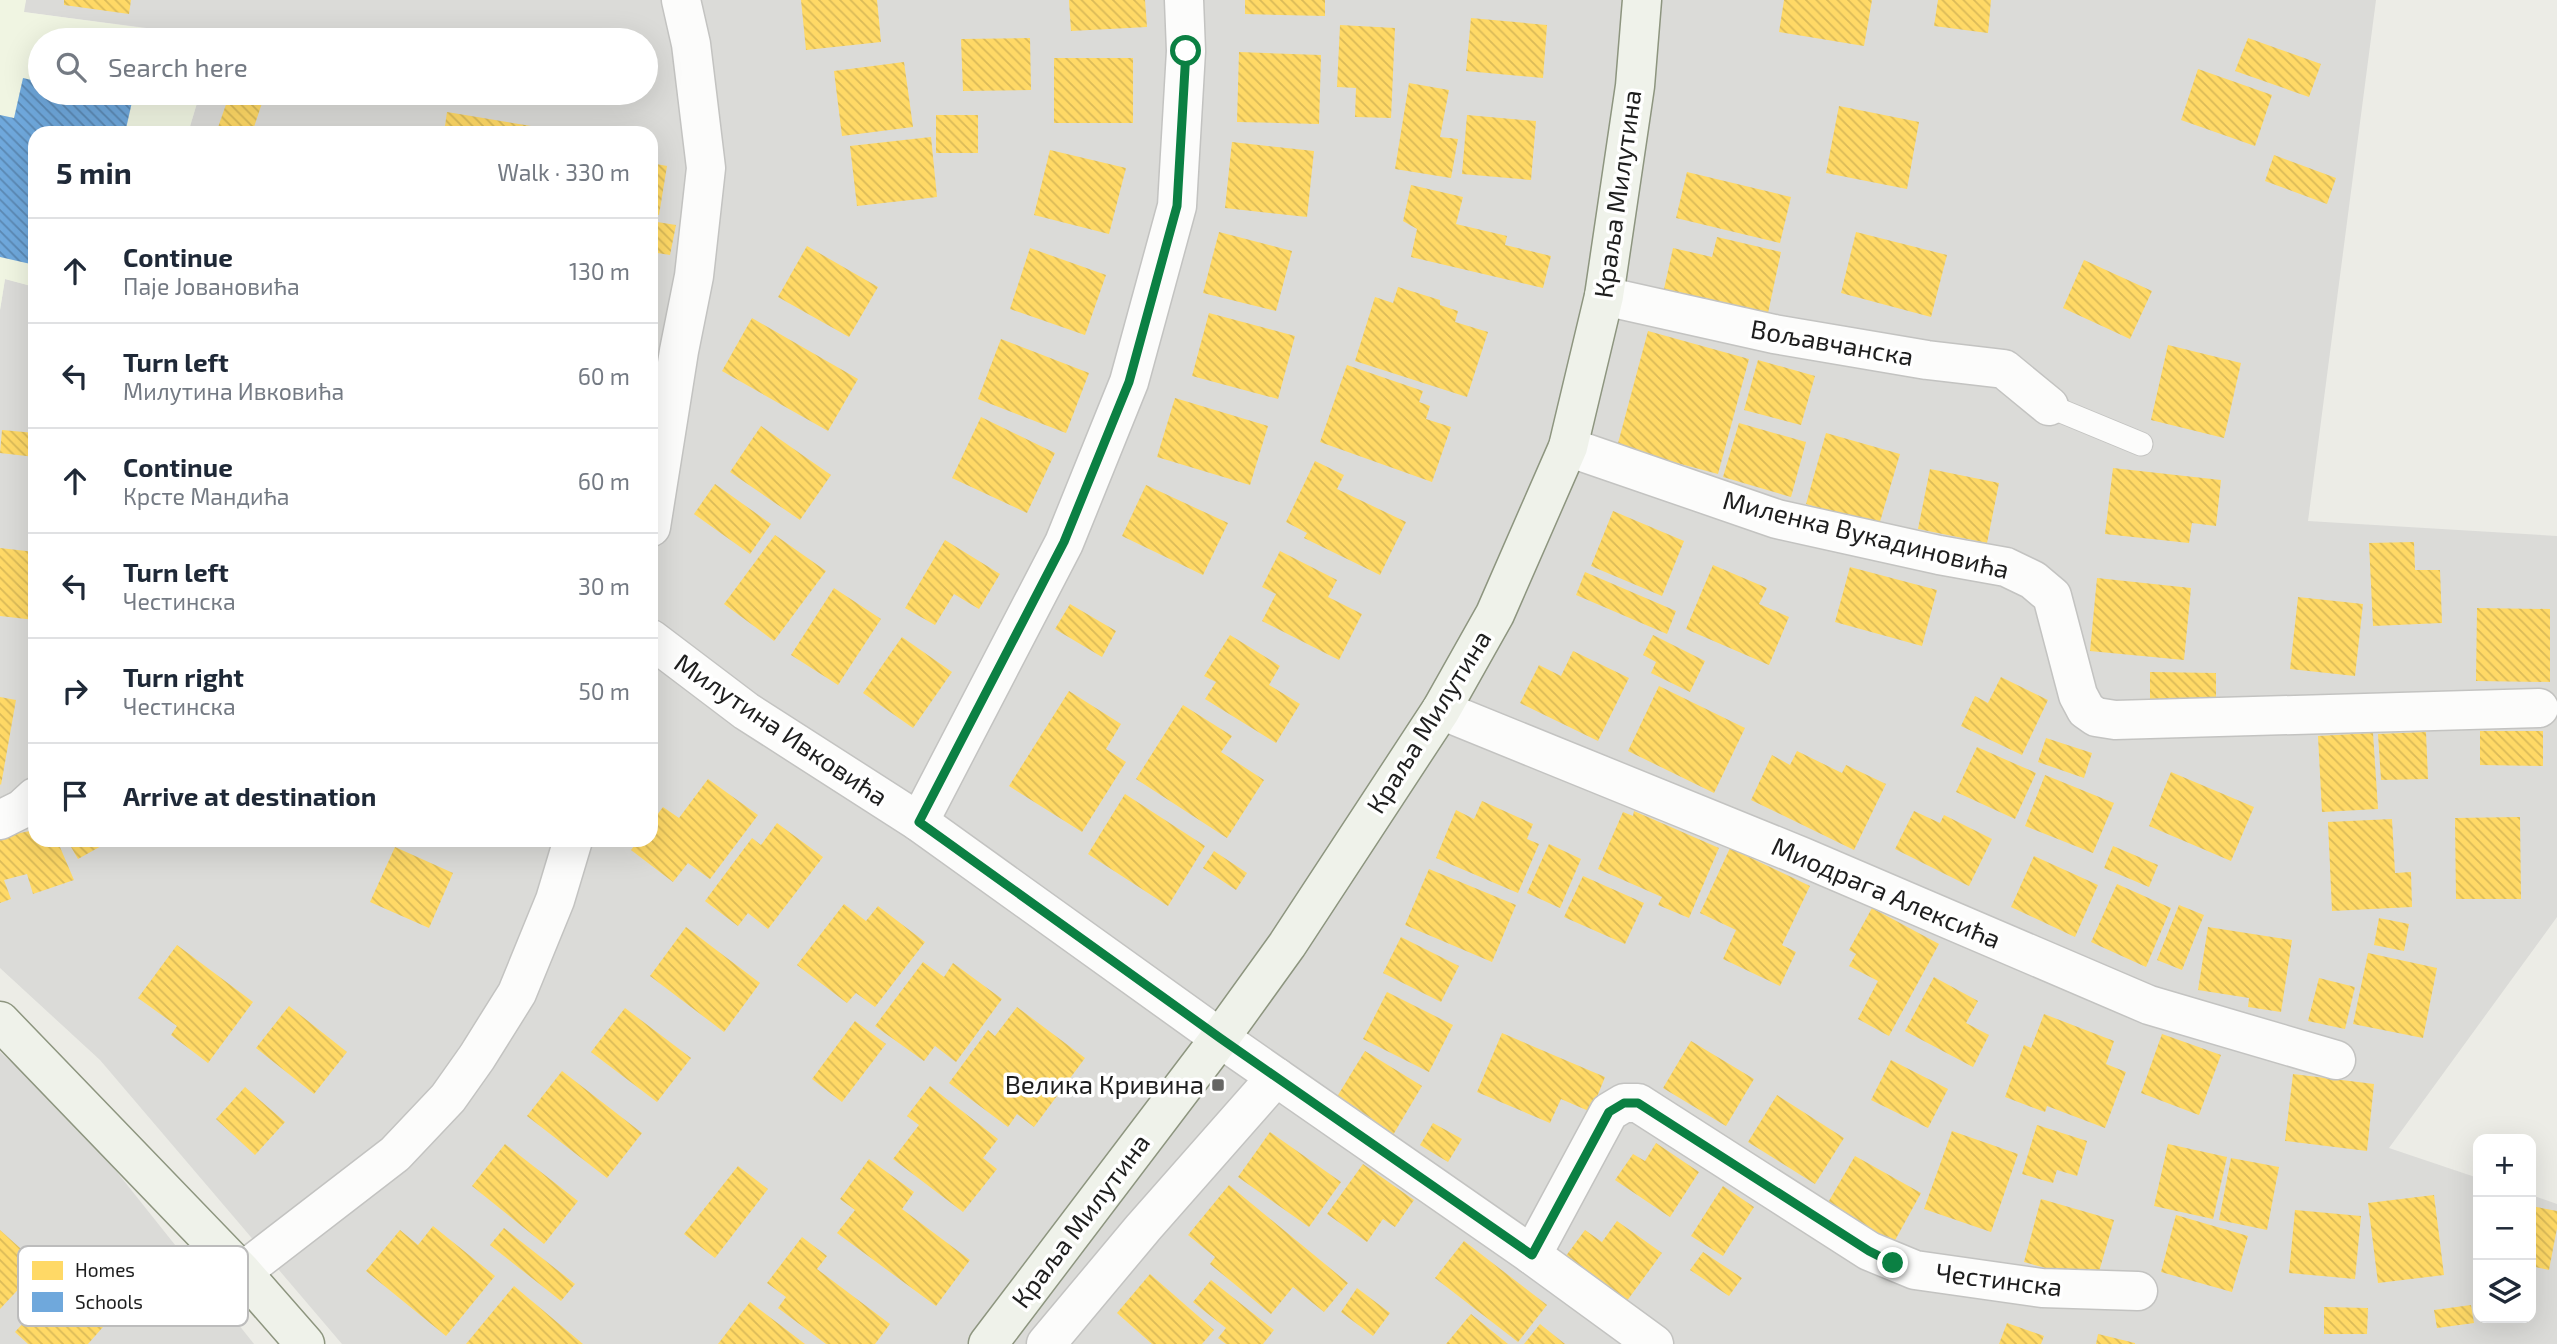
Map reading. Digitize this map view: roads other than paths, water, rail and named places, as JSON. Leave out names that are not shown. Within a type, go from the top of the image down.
[{"type":"street","points":[[658,483],[694,276],[706,168],[691,44],[681,0]]},
{"type":"street","points":[[919,822],[1064,542],[1129,382],[1177,206],[1186,51],[1184,0]]},
{"type":"street","name":"Краља Милутина","points":[[988,1344],[1220,1038],[1287,945],[1441,710],[1495,614],[1568,447],[1604,296],[1633,98],[1642,0]]},
{"type":"street","name":"Вољавчанска","points":[[1604,296],[1774,334],[1927,360],[2004,369],[2049,406]]},
{"type":"street","name":"Миленка Вукадиновића","points":[[1568,447],[1777,519],[2006,568],[2033,580],[2052,596],[2078,695],[2086,710],[2096,717],[2115,720],[2539,708]]},
{"type":"street","name":"Милутина Ивковића","points":[[658,644],[746,712],[919,822],[1654,1344]]},
{"type":"street","name":"Миодрага Алексића","points":[[1441,710],[1803,857],[2149,1005],[2336,1060]]},
{"type":"street","points":[[0,820],[28,803]]},
{"type":"street","points":[[248,1267],[395,1154],[447,1098],[477,1057],[517,993],[555,900],[571,847]]},
{"type":"street","points":[[0,1021],[217,1246]]},
{"type":"street","points":[[1046,1344],[1143,1228],[1276,1077]]},
{"type":"street","name":"Честинска","points":[[1532,1255],[1609,1112],[1624,1103],[1638,1103],[1869,1251],[1893,1263],[1915,1270],[2042,1288],[2138,1291]]},
{"type":"street","points":[[248,1279],[305,1344]]},
{"type":"lane","points":[[2049,406],[2141,444]]},
{"type":"place","name":"Велика Кривина","points":[[1218,1085]]}]
